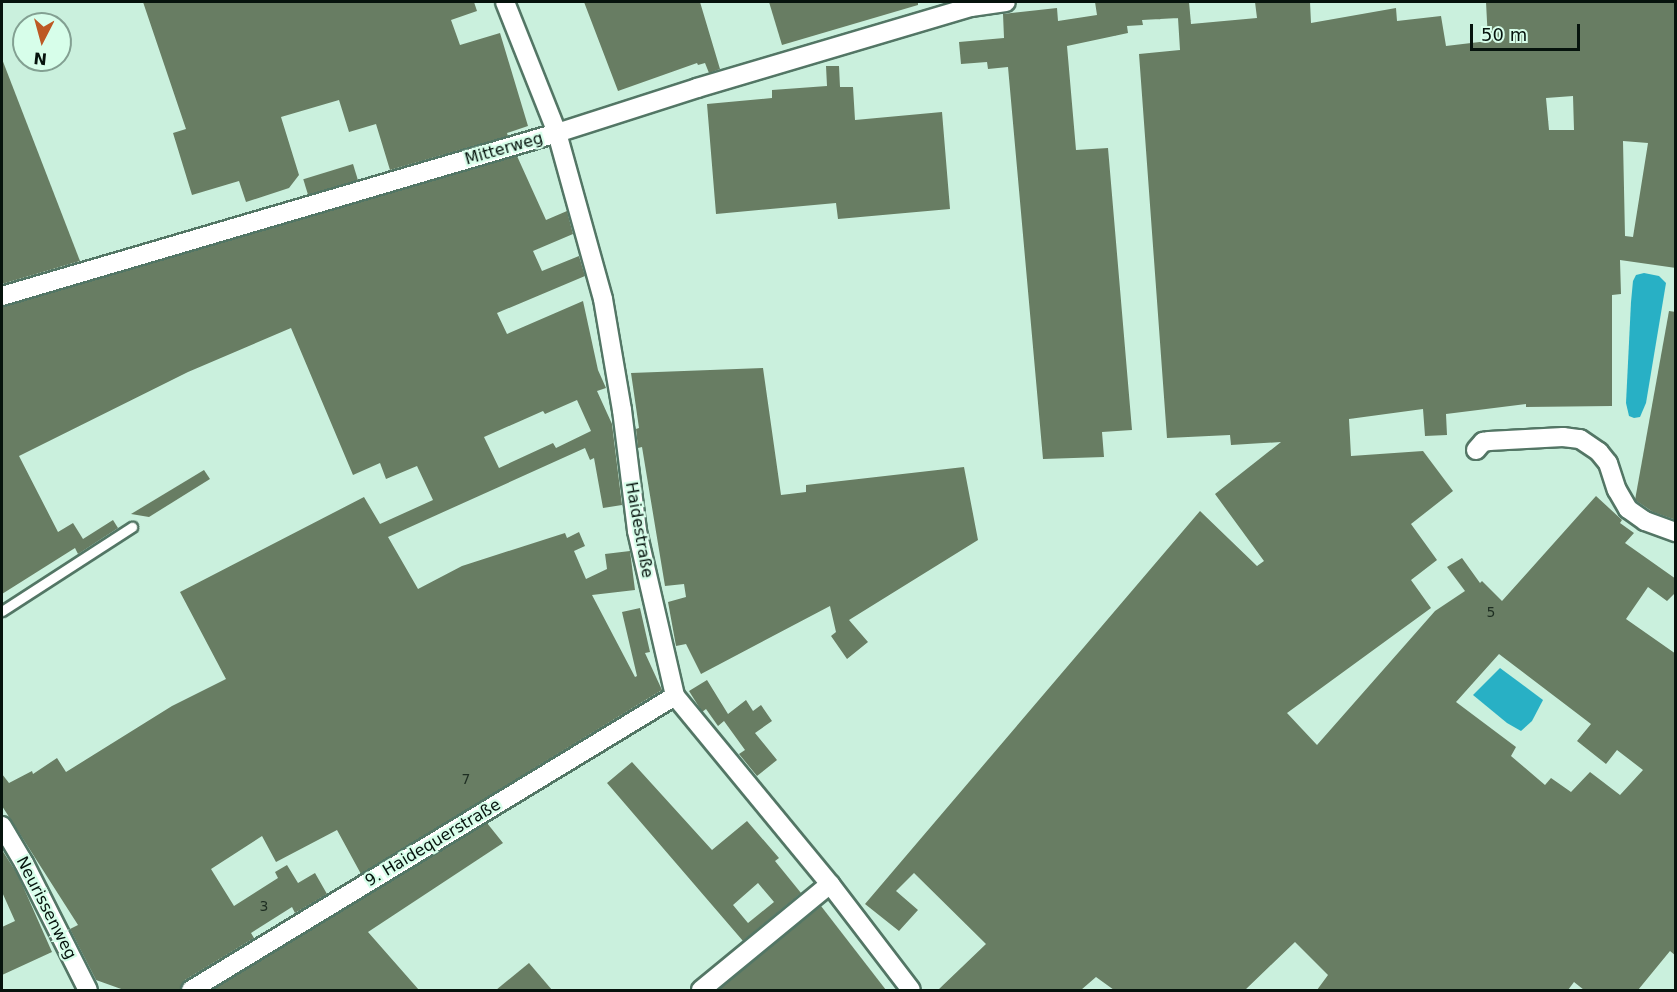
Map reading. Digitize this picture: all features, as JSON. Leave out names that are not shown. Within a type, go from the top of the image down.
[{"type":"street","name":"Haidestraße","points":[[505,2],[557,133],[603,299],[622,410],[637,531],[675,696],[830,884],[912,990]]},
{"type":"street","name":"Mitterweg","points":[[2,296],[557,133],[697,88],[971,7],[1006,2]]},
{"type":"street","points":[[1476,450],[1483,442],[1489,441],[1563,437],[1580,439],[1599,452],[1608,463],[1617,490],[1628,509],[1645,521],[1676,532]]},
{"type":"street","name":"9. Haidequerstraße","points":[[191,990],[675,696]]},
{"type":"street","name":"Neurissenweg","points":[[2,826],[24,863],[88,990]]},
{"type":"street","points":[[702,990],[830,884]]},
{"type":"lane","points":[[2,611],[132,527]]},
{"type":"water","points":[[1644,273],[1659,276],[1666,283],[1646,403],[1640,417],[1634,418],[1629,416],[1626,403],[1631,302],[1633,281],[1636,275]]},
{"type":"water","points":[[1500,668],[1543,700],[1532,721],[1521,731],[1507,723],[1473,695]]},
{"type":"building","points":[[143,2],[474,2],[477,11],[451,20],[460,45],[500,33],[528,126],[507,133],[508,136],[390,170],[376,124],[349,132],[339,100],[281,117],[299,175],[289,188],[246,202],[239,181],[192,195],[173,133],[186,129]]},
{"type":"building","points":[[584,2],[700,2],[720,69],[709,73],[705,63],[698,65],[697,63],[618,91]]},
{"type":"building","points":[[769,2],[918,2],[918,5],[782,45]]},
{"type":"building","points":[[1095,2],[1189,2],[1191,24],[1257,18],[1255,2],[1310,2],[1311,23],[1396,8],[1397,21],[1441,16],[1446,46],[1488,41],[1486,2],[1676,2],[1676,268],[1620,260],[1621,294],[1612,295],[1612,406],[1526,407],[1526,404],[1446,414],[1447,435],[1425,436],[1423,409],[1349,419],[1351,456],[1423,451],[1453,491],[1411,524],[1437,560],[1411,580],[1431,608],[1287,713],[1317,745],[1435,611],[1465,591],[1447,567],[1462,558],[1480,583],[1482,581],[1502,601],[1596,496],[1622,520],[1620,523],[1634,533],[1625,543],[1676,579],[1676,592],[1667,601],[1648,587],[1626,619],[1676,654],[1676,956],[1670,951],[1638,990],[1584,990],[1574,982],[1568,990],[1317,990],[1328,975],[1295,942],[1245,990],[1114,990],[1096,977],[1081,990],[938,990],[986,944],[914,873],[896,891],[918,910],[899,931],[865,904],[1200,511],[1257,566],[1264,561],[1215,494],[1281,442],[1231,445],[1230,435],[1167,438],[1139,54],[1180,50],[1178,18],[1142,20],[1143,25],[1127,26],[1128,33],[1067,46],[1076,150],[1108,148],[1132,430],[1102,432],[1104,457],[1043,459],[1008,67],[988,69],[987,62],[961,64],[959,42],[1004,38],[1003,14],[1057,8],[1058,21],[1097,15]],"holes":[[[1573,96],[1574,130],[1549,130],[1546,98]],[[1623,141],[1648,143],[1633,237],[1625,236]],[[1499,654],[1591,724],[1577,741],[1606,764],[1617,750],[1643,770],[1620,795],[1590,772],[1571,792],[1551,778],[1545,785],[1511,756],[1516,747],[1456,702]]]},
{"type":"building","points":[[2,59],[80,261],[2,284]]},
{"type":"building","points":[[826,66],[839,66],[840,87],[853,87],[855,120],[942,112],[950,209],[838,219],[836,203],[716,214],[707,104],[772,98],[772,90],[827,86]]},
{"type":"building","points":[[517,156],[546,220],[567,211],[573,234],[533,251],[542,271],[579,256],[585,276],[497,313],[507,334],[583,301],[598,370],[606,388],[597,391],[612,424],[622,505],[603,508],[594,458],[590,460],[585,448],[388,537],[418,589],[462,566],[565,533],[567,538],[579,532],[585,546],[574,551],[586,579],[607,569],[605,554],[630,551],[635,590],[592,595],[635,677],[637,676],[622,612],[640,608],[650,652],[645,653],[662,690],[361,874],[337,830],[276,862],[262,836],[211,869],[234,906],[278,878],[275,872],[287,865],[298,883],[315,873],[327,894],[295,913],[292,907],[251,933],[254,938],[185,980],[180,990],[124,990],[96,980],[70,929],[78,925],[2,806],[2,774],[9,783],[32,771],[33,774],[57,758],[66,772],[172,706],[226,679],[180,592],[364,497],[380,524],[433,500],[417,466],[386,479],[380,463],[353,475],[291,328],[188,372],[19,456],[58,532],[73,523],[83,539],[113,520],[118,528],[78,554],[75,548],[2,594],[2,307]],"holes":[[[577,400],[591,431],[556,448],[553,443],[499,468],[484,437],[543,411],[545,414]]]},
{"type":"building","points":[[353,164],[358,180],[308,195],[303,179]]},
{"type":"building","points":[[1669,311],[1676,312],[1676,520],[1653,512],[1635,500]]},
{"type":"building","points":[[763,368],[781,495],[806,492],[806,485],[964,467],[978,540],[849,620],[868,642],[847,659],[831,636],[836,632],[830,606],[701,674],[686,644],[676,646],[668,602],[686,597],[684,584],[665,586],[642,447],[638,448],[636,429],[639,428],[631,373]]},
{"type":"building","points":[[204,470],[210,479],[149,517],[131,514]]},
{"type":"building","points":[[707,680],[728,714],[746,700],[753,711],[761,705],[772,721],[755,733],[777,760],[757,776],[739,754],[745,750],[724,721],[718,726],[706,709],[702,712],[689,691]]},
{"type":"building","points":[[632,762],[712,850],[747,821],[779,858],[775,861],[801,893],[743,941],[607,783]],"holes":[[[758,883],[774,902],[748,923],[733,905]]]},
{"type":"building","points":[[487,823],[503,843],[368,932],[419,990],[212,990]]},
{"type":"building","points":[[2,850],[18,875],[52,952],[2,975],[2,927],[15,921],[2,892]]},
{"type":"building","points":[[821,906],[886,990],[718,990]]},
{"type":"building","points":[[529,963],[552,990],[496,990]]}]
